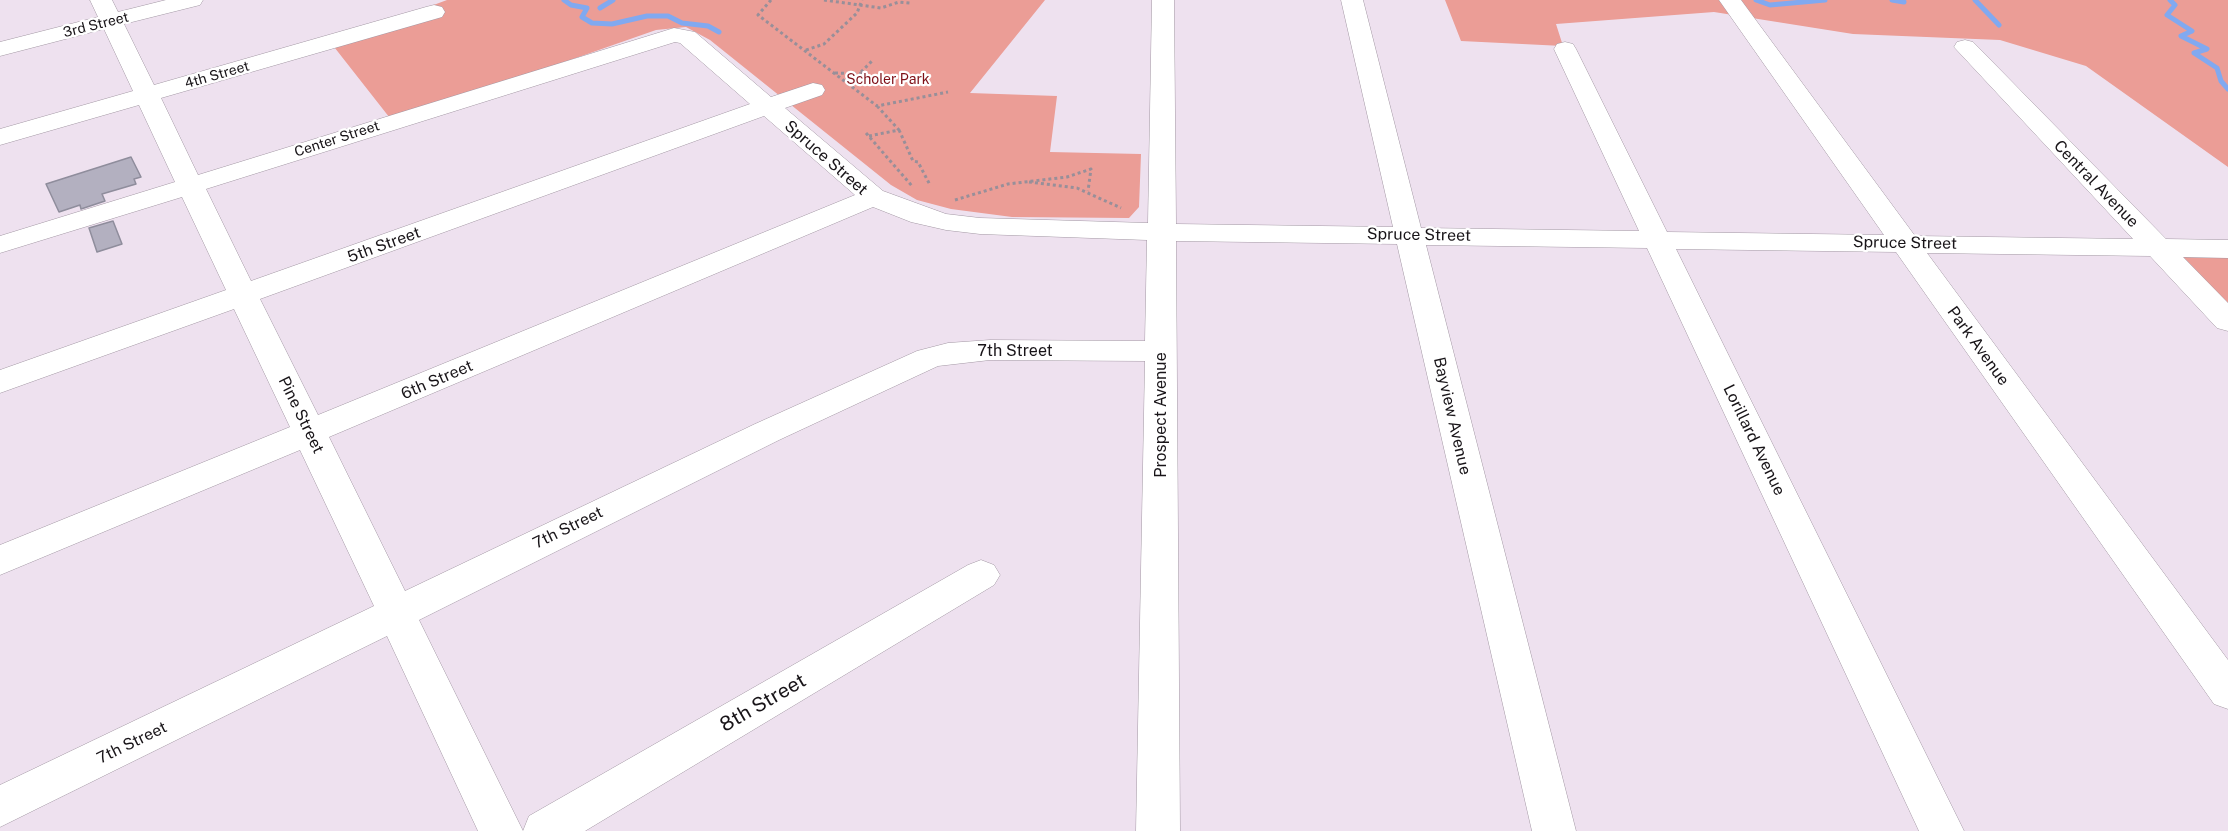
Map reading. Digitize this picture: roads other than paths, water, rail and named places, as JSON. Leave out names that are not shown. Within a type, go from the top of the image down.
[{"type":"street","name":"3rd Street","points":[[0,50],[106,11],[192,0]]},
{"type":"street","name":"Prospect Avenue","points":[[1158,831],[1163,0]]},
{"type":"street","name":"Bayview Avenue","points":[[1352,0],[1554,831]]},
{"type":"street","name":"Park Avenue","points":[[1730,0],[2228,692]]},
{"type":"street","name":"Pine Street","points":[[106,11],[501,831]]},
{"type":"street","name":"4th Street","points":[[0,137],[434,12]]},
{"type":"street","name":"Spruce Street","points":[[674,34],[687,37],[873,197],[921,216],[969,225],[1160,232],[2228,249]]},
{"type":"street","name":"Center Street","points":[[0,245],[674,34]]},
{"type":"street","name":"Central Avenue","points":[[1965,47],[2228,321]]},
{"type":"street","name":"Lorillard Avenue","points":[[1565,49],[1942,831]]},
{"type":"street","name":"5th Street","points":[[0,382],[813,90]]},
{"type":"street","name":"6th Street","points":[[0,561],[873,197]]},
{"type":"street","name":"7th Street","points":[[0,807],[767,432],[928,358],[948,353],[990,350],[1161,351]]},
{"type":"street","name":"8th Street","points":[[545,831],[981,575]]},
{"type":"waterway","points":[[564,0],[571,5],[587,8],[582,17],[592,23],[612,24],[647,16],[668,16],[682,23],[708,26],[719,32]]},
{"type":"waterway","points":[[600,8],[613,0]]},
{"type":"waterway","points":[[1756,0],[1770,5],[1825,0]]},
{"type":"waterway","points":[[1892,0],[1904,2]]},
{"type":"waterway","points":[[1975,0],[1999,25]]},
{"type":"waterway","points":[[2170,0],[2175,5],[2167,15],[2192,31],[2181,36],[2207,49],[2194,53],[2217,68],[2221,81],[2228,89]]},
{"type":"park label","name":"Scholer Park","points":[[888,80]]}]
